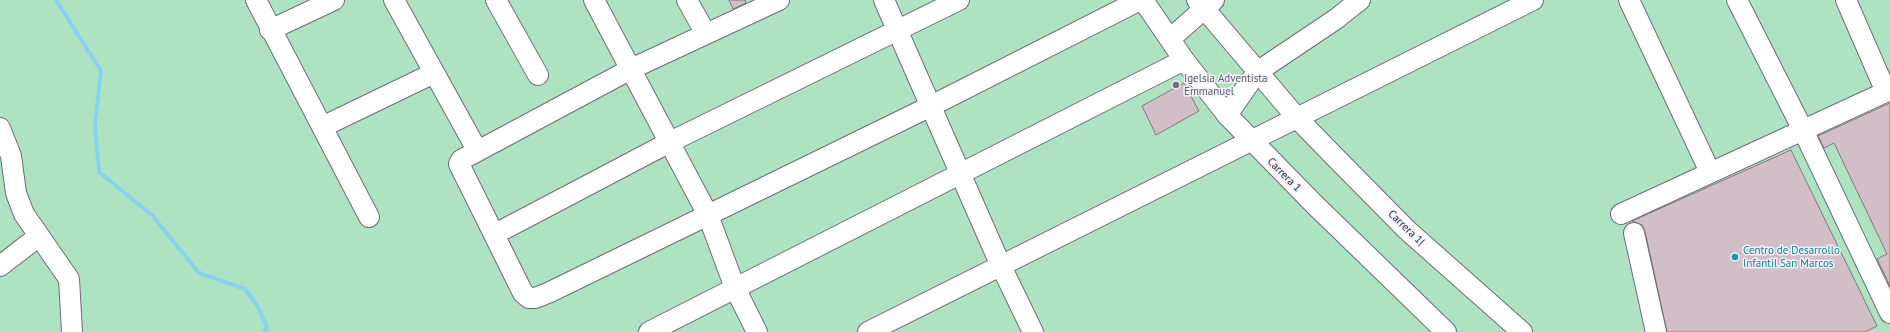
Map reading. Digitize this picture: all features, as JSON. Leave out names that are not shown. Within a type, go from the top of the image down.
[{"type":"street","points":[[256,0],[270,30],[369,217]]},
{"type":"street","points":[[270,30],[334,0]]},
{"type":"street","points":[[394,0],[477,150]]},
{"type":"street","points":[[496,0],[538,75]]},
{"type":"street","points":[[594,0],[632,69],[708,215],[735,288],[757,332]]},
{"type":"street","points":[[687,0],[706,34]]},
{"type":"street","points":[[779,0],[632,69],[463,158],[459,164],[523,292],[528,298],[535,298],[708,215],[931,106],[1142,0]]},
{"type":"street","points":[[884,0],[1000,266],[1034,332]]},
{"type":"street","points":[[495,234],[670,142],[959,0]]},
{"type":"street","name":"Carrera 1","points":[[1142,0],[1184,60],[1227,116],[1446,332]]},
{"type":"street","points":[[1227,116],[1258,72],[1336,19],[1360,0]]},
{"type":"street","points":[[868,332],[1533,0]]},
{"type":"street","points":[[1629,0],[1710,172]]},
{"type":"street","points":[[1737,0],[1803,130],[1890,313]]},
{"type":"street","points":[[1621,214],[1888,91],[1846,0]]},
{"type":"street","points":[[1170,39],[1205,3]]},
{"type":"street","name":"Carrera 1|","points":[[1205,3],[1258,72],[1297,118],[1407,230],[1522,332]]},
{"type":"street","points":[[649,332],[1184,60]]},
{"type":"street","points":[[322,127],[434,73]]},
{"type":"street","points":[[0,128],[11,156],[6,169],[24,214],[63,268],[69,279],[72,332]]},
{"type":"street","points":[[1634,233],[1656,332]]},
{"type":"street","points":[[0,266],[39,236]]},
{"type":"green space","points":[[0,0],[1890,0],[1890,332],[0,332]]},
{"type":"building","points":[[729,0],[745,0],[746,3],[733,9]]},
{"type":"building","points":[[1184,83],[1199,111],[1156,135],[1142,106]]},
{"type":"building","points":[[1890,103],[1890,286],[1877,259],[1887,254],[1834,143],[1824,148],[1818,136]]},
{"type":"building","points":[[1791,150],[1877,326],[1865,332],[1667,332],[1645,231],[1642,225],[1632,221]]},
{"type":"waterway","points":[[56,0],[101,71],[95,125],[99,172],[152,215],[199,273],[245,289],[258,307],[267,327],[264,332]]},
{"type":"place","name":"Igelsia Adventista Emmanuel","points":[[1176,85]]},
{"type":"place","name":"Centro de Desarrollo Infantil San Marcos","points":[[1735,257]]}]
